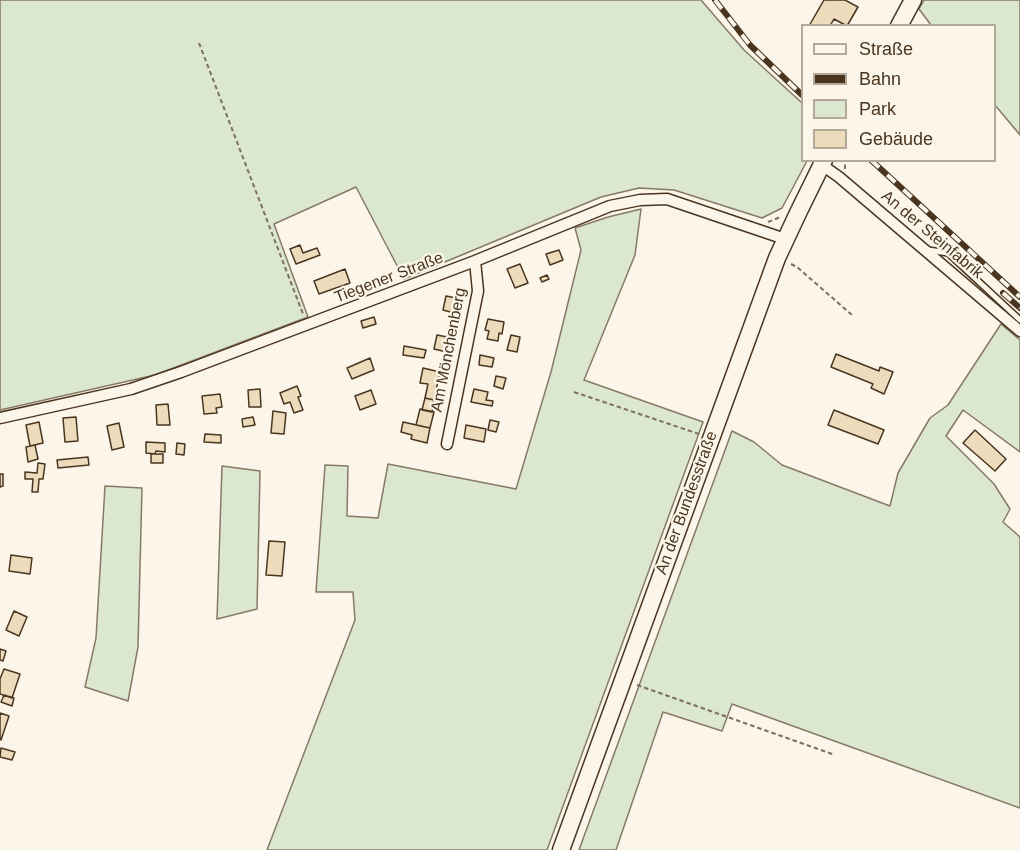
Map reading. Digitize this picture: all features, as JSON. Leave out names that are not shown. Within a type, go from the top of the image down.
[{"type":"main road","points":[[900,24],[913,0]]},
{"type":"main road","name":"An der Bundesstraße","points":[[561,850],[765,290],[785,239],[823,163]]},
{"type":"street","name":"An der Steinfabrik","points":[[823,163],[1020,331]]},
{"type":"street","name":"Tiegener Straße","points":[[0,418],[131,389],[181,372],[475,261],[610,206],[640,200],[667,199],[785,239]]},
{"type":"street","name":"Am Mönchenberg","points":[[447,444],[478,291],[475,261]]},
{"type":"lane","points":[[927,250],[948,253],[1020,320]]},
{"type":"path","points":[[199,43],[307,325]]},
{"type":"path","points":[[767,222],[778,218],[783,213]]},
{"type":"path","points":[[791,264],[852,315]]},
{"type":"path","points":[[574,392],[710,438]]},
{"type":"path","points":[[636,685],[835,755]]},
{"type":"green space","points":[[0,0],[701,0],[744,50],[801,102],[801,162],[806,162],[782,208],[762,218],[674,190],[639,188],[601,197],[404,279],[356,187],[274,224],[308,317],[155,375],[0,410]]},
{"type":"green space","points":[[924,0],[1020,0],[1020,135],[996,106],[996,24],[930,24],[919,9]]},
{"type":"green space","points":[[641,209],[635,255],[584,380],[703,422],[547,850],[267,850],[355,620],[353,592],[316,592],[325,465],[348,466],[347,516],[378,518],[388,464],[516,489],[551,372],[581,250],[575,228]]},
{"type":"green space","points":[[1001,324],[1020,340],[1020,452],[963,410],[946,436],[994,484],[1010,509],[1003,522],[1020,537],[1020,808],[732,704],[722,731],[663,712],[616,850],[579,850],[732,431],[754,442],[782,465],[890,506],[898,473],[930,418],[948,405]]},
{"type":"green space","points":[[222,466],[260,471],[257,609],[217,619]]},
{"type":"green space","points":[[105,486],[142,488],[138,647],[128,701],[85,687],[96,638]]},
{"type":"building","points":[[824,0],[845,0],[858,7],[848,24],[834,19],[831,24],[810,24]]},
{"type":"building","points":[[300,245],[303,253],[317,248],[320,255],[296,264],[290,249]]},
{"type":"building","points":[[559,250],[563,260],[550,265],[546,254]]},
{"type":"building","points":[[520,264],[528,283],[515,288],[507,269]]},
{"type":"building","points":[[345,269],[350,283],[319,294],[314,281]]},
{"type":"building","points":[[547,275],[549,279],[542,282],[540,278]]},
{"type":"building","points":[[446,296],[462,299],[456,326],[451,325],[454,313],[443,310]]},
{"type":"building","points":[[374,317],[376,324],[363,328],[361,321]]},
{"type":"building","points":[[488,319],[504,322],[498,341],[487,339],[489,331],[485,330]]},
{"type":"building","points":[[449,324],[456,326],[451,353],[434,349],[437,335],[447,337]]},
{"type":"building","points":[[511,335],[520,337],[517,352],[507,350]]},
{"type":"building","points":[[404,346],[426,350],[424,358],[403,355]]},
{"type":"building","points":[[836,354],[879,371],[880,367],[893,372],[884,394],[871,388],[873,384],[831,367]]},
{"type":"building","points":[[480,355],[494,358],[492,367],[479,365]]},
{"type":"building","points":[[370,358],[374,370],[352,379],[347,368]]},
{"type":"building","points":[[423,368],[440,372],[434,400],[425,398],[428,384],[420,383]]},
{"type":"building","points":[[496,376],[506,378],[503,389],[494,386]]},
{"type":"building","points":[[297,386],[303,410],[294,413],[290,402],[284,404],[280,393]]},
{"type":"building","points":[[260,389],[261,407],[249,407],[248,390]]},
{"type":"building","points":[[474,389],[488,392],[486,400],[493,401],[492,406],[471,402]]},
{"type":"building","points":[[371,390],[376,404],[360,410],[355,396]]},
{"type":"building","points":[[220,394],[222,407],[216,408],[217,413],[204,414],[202,396]]},
{"type":"building","points":[[425,398],[434,400],[432,412],[422,410]]},
{"type":"building","points":[[168,404],[170,425],[157,425],[156,405]]},
{"type":"building","points":[[420,409],[434,412],[430,428],[416,425]]},
{"type":"building","points":[[834,410],[884,430],[878,444],[828,425]]},
{"type":"building","points":[[273,411],[286,413],[284,434],[271,433]]},
{"type":"building","points":[[76,417],[78,441],[65,442],[63,418]]},
{"type":"building","points":[[253,417],[255,425],[243,427],[242,419]]},
{"type":"building","points":[[490,420],[499,422],[496,432],[488,430]]},
{"type":"building","points":[[39,422],[43,443],[30,446],[26,425]]},
{"type":"building","points":[[403,422],[430,428],[427,443],[411,439],[412,435],[401,432]]},
{"type":"building","points":[[119,423],[124,447],[112,450],[107,426]]},
{"type":"building","points":[[466,425],[486,429],[484,442],[464,438]]},
{"type":"building","points":[[975,430],[1006,459],[995,471],[963,443]]},
{"type":"building","points":[[205,434],[221,435],[221,443],[204,442]]},
{"type":"building","points":[[146,442],[165,443],[165,452],[146,453]]},
{"type":"building","points":[[177,443],[185,444],[184,455],[176,454]]},
{"type":"building","points":[[35,445],[38,459],[28,462],[26,447]]},
{"type":"building","points":[[151,454],[163,454],[163,463],[151,463]]},
{"type":"building","points":[[88,457],[89,465],[58,468],[57,460]]},
{"type":"building","points":[[38,463],[45,464],[43,479],[39,479],[38,492],[32,492],[33,479],[25,479],[25,472],[37,473]]},
{"type":"building","points":[[0,474],[3,474],[3,486],[0,487]]},
{"type":"building","points":[[269,541],[285,542],[282,576],[266,575]]},
{"type":"building","points":[[11,555],[32,558],[30,574],[9,571]]},
{"type":"building","points":[[14,611],[27,617],[19,636],[6,630]]},
{"type":"building","points":[[0,649],[6,651],[3,661],[0,660]]},
{"type":"building","points":[[4,669],[20,674],[12,698],[0,694],[0,679]]},
{"type":"building","points":[[4,695],[14,698],[12,706],[1,702]]},
{"type":"building","points":[[0,713],[9,716],[1,740],[0,739]]},
{"type":"building","points":[[1,748],[15,752],[12,760],[0,757]]},
{"type":"railway","points":[[715,0],[750,45],[801,94]]},
{"type":"railway","points":[[873,162],[1020,297]]},
{"type":"railway","points":[[1003,293],[1020,308]]}]
